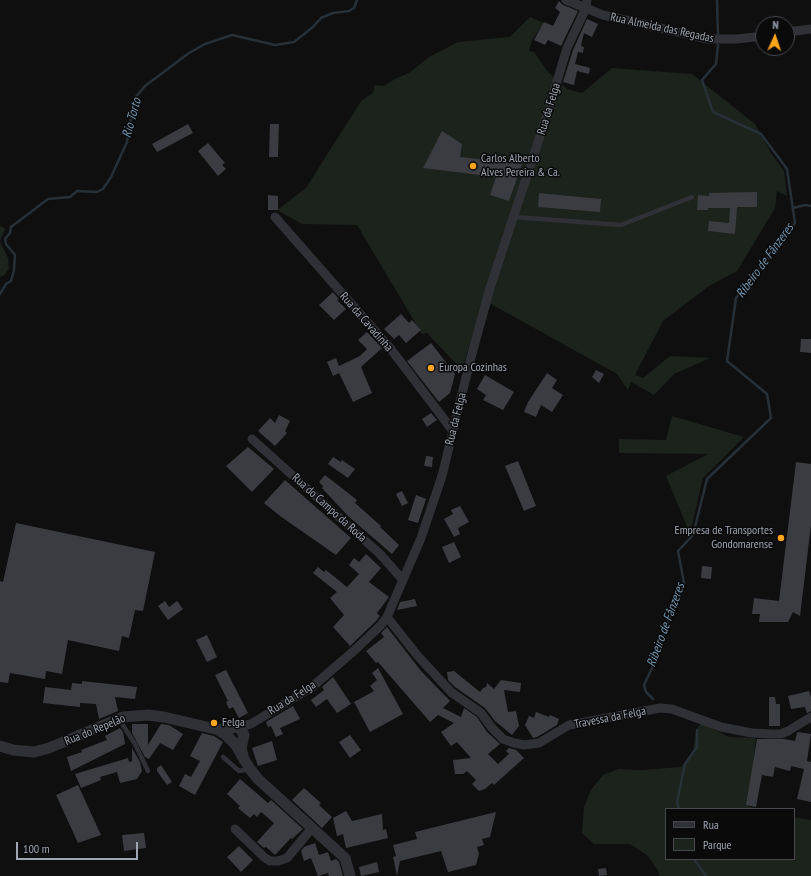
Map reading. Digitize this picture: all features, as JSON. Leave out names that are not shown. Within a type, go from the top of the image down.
[{"type":"street","name":"Rua Almeida das Regadas","points":[[566,0],[570,3],[587,4],[603,15],[708,39],[737,39],[755,37]]},
{"type":"street","name":"Rua da Felga","points":[[236,735],[251,724],[312,687],[356,649],[381,625],[387,616],[421,538],[442,476],[470,361],[490,288],[548,115],[566,48],[587,4]]},
{"type":"street","points":[[795,31],[811,29]]},
{"type":"street","name":"Rua da Cavadinha","points":[[275,217],[390,348],[453,431]]},
{"type":"street","name":"Rua do Campo da Roda","points":[[252,439],[380,554],[402,579]]},
{"type":"street","name":"Travessa da Felga","points":[[387,616],[417,655],[451,692],[480,713],[503,739],[514,743],[524,745],[539,743],[569,725],[660,708],[672,708],[721,727],[752,733],[781,734],[811,717]]},
{"type":"street","name":"Rua do Repelão","points":[[0,746],[13,750],[34,752],[49,748],[119,719],[133,715],[148,714],[236,735]]},
{"type":"street","points":[[236,735],[247,764],[258,779],[345,858],[350,876]]},
{"type":"street","points":[[235,828],[264,857],[270,861],[278,861],[287,858],[312,828]]},
{"type":"lane","points":[[514,217],[620,225],[692,197]]},
{"type":"lane","points":[[119,719],[135,744],[148,771]]},
{"type":"lane","points":[[223,757],[239,771],[247,764]]},
{"type":"green space","points":[[530,17],[544,23],[532,40],[529,51],[534,52],[548,72],[567,89],[582,93],[612,68],[692,74],[755,124],[771,153],[784,171],[787,196],[777,191],[775,208],[737,271],[709,286],[663,321],[635,375],[643,378],[670,356],[710,358],[674,374],[654,395],[631,382],[628,390],[617,374],[491,304],[490,302],[482,304],[462,370],[427,333],[422,334],[357,225],[302,224],[277,210],[306,188],[361,101],[373,93],[375,85],[384,86],[409,73],[429,57],[458,42],[510,37]]},
{"type":"green space","points":[[2,226],[5,229],[0,241],[0,227]]},
{"type":"green space","points":[[0,241],[8,258],[9,269],[0,277]]},
{"type":"green space","points":[[672,416],[744,437],[703,478],[690,534],[666,476],[708,454],[619,453],[619,439],[666,440]]},
{"type":"green space","points":[[701,723],[729,737],[756,738],[748,806],[755,808],[665,808],[665,860],[795,860],[795,817],[811,820],[811,876],[660,876],[647,855],[630,844],[594,844],[582,833],[584,807],[591,790],[603,775],[619,769],[641,770],[681,767],[693,752],[696,730]]},
{"type":"building","points":[[559,1],[563,5],[578,11],[561,46],[548,40],[545,45],[534,40],[544,22],[553,26],[560,12],[555,8]]},
{"type":"building","points":[[587,19],[598,24],[592,37],[584,33],[581,46],[584,47],[583,53],[578,52],[575,64],[590,68],[589,74],[577,71],[574,85],[563,82],[573,50]]},
{"type":"building","points":[[188,124],[193,133],[157,152],[152,144]]},
{"type":"building","points":[[270,124],[279,124],[278,157],[269,157]]},
{"type":"building","name":"Carlos Alberto Alves Pereira & Ca.","points":[[442,131],[462,144],[460,157],[522,164],[509,201],[490,195],[496,177],[423,168]]},
{"type":"building","points":[[208,143],[225,163],[222,165],[226,169],[218,176],[198,151]]},
{"type":"building","points":[[757,192],[757,207],[737,207],[735,234],[708,231],[709,221],[729,223],[730,208],[708,208],[708,210],[697,210],[698,195],[709,196],[709,193]]},
{"type":"building","points":[[539,193],[601,199],[600,212],[538,207]]},
{"type":"building","points":[[268,195],[278,196],[278,210],[268,210]]},
{"type":"building","points":[[333,292],[339,299],[337,300],[346,309],[334,320],[319,305]]},
{"type":"building","points":[[401,314],[409,323],[412,320],[421,330],[406,343],[399,335],[394,339],[384,329]]},
{"type":"building","points":[[367,332],[382,348],[361,367],[372,393],[353,402],[339,373],[333,376],[327,362],[336,358],[339,366],[360,356],[367,349],[358,340]]},
{"type":"building","points":[[801,339],[811,339],[811,353],[800,352]]},
{"type":"building","name":"Europa Cozinhas","points":[[431,343],[455,374],[450,393],[439,402],[407,361]]},
{"type":"building","points":[[596,370],[604,374],[599,383],[592,377]]},
{"type":"building","points":[[547,373],[557,380],[552,388],[563,395],[552,412],[541,405],[536,417],[524,412],[528,402]]},
{"type":"building","points":[[485,375],[514,392],[503,410],[483,400],[486,395],[477,389]]},
{"type":"building","points":[[431,413],[437,420],[427,427],[422,419]]},
{"type":"building","points":[[279,415],[290,421],[285,431],[287,433],[275,446],[258,431],[270,418],[275,423]]},
{"type":"building","points":[[248,447],[274,469],[252,492],[226,466]]},
{"type":"building","points":[[426,456],[433,457],[432,467],[424,466]]},
{"type":"building","points":[[333,457],[341,462],[342,460],[355,469],[348,478],[328,464]]},
{"type":"building","points":[[518,461],[536,506],[524,511],[505,466]]},
{"type":"building","points":[[796,462],[811,464],[811,525],[800,616],[793,612],[788,622],[759,622],[760,614],[752,614],[754,598],[779,601]]},
{"type":"building","points":[[325,475],[357,500],[355,503],[381,526],[380,527],[399,545],[392,554],[348,516],[322,488],[323,486],[319,482]]},
{"type":"building","points":[[285,480],[351,538],[336,555],[264,503]]},
{"type":"building","points":[[402,491],[408,503],[402,506],[396,494]]},
{"type":"building","points":[[416,495],[426,499],[418,523],[408,520]]},
{"type":"building","points":[[460,506],[469,522],[458,528],[460,534],[454,537],[444,519],[453,514],[451,510]]},
{"type":"building","points":[[16,523],[155,552],[143,611],[135,610],[129,638],[122,636],[119,651],[68,640],[62,674],[46,671],[45,679],[10,673],[8,683],[0,682],[0,581],[3,582]]},
{"type":"building","points":[[454,542],[461,557],[449,563],[442,547]]},
{"type":"building","points":[[366,554],[381,568],[369,582],[389,597],[377,613],[380,616],[350,646],[333,627],[344,615],[330,598],[337,592],[313,573],[318,567],[324,572],[326,570],[347,587],[359,574],[349,565],[354,558],[359,562]]},
{"type":"building","points":[[702,566],[712,567],[711,579],[701,578]]},
{"type":"building","points":[[415,599],[417,606],[397,610],[400,602]]},
{"type":"building","points":[[165,601],[169,607],[177,601],[183,609],[168,620],[158,606]]},
{"type":"building","points":[[387,627],[421,671],[450,701],[443,708],[461,717],[464,708],[477,717],[487,732],[500,744],[488,754],[498,764],[509,754],[506,751],[509,748],[516,750],[524,758],[494,785],[492,783],[485,789],[479,791],[472,784],[476,780],[467,771],[463,774],[455,774],[453,760],[471,758],[457,742],[451,746],[441,732],[454,723],[438,715],[430,722],[378,662],[376,663],[366,651],[384,637],[381,633]]},
{"type":"building","points":[[207,635],[217,657],[207,662],[196,640]]},
{"type":"building","points":[[378,668],[403,714],[370,732],[354,702],[374,691],[370,686],[377,680],[372,673]]},
{"type":"building","points":[[226,670],[248,713],[239,718],[233,707],[229,709],[226,702],[228,701],[215,675]]},
{"type":"building","points":[[454,671],[480,692],[486,687],[487,683],[494,689],[501,680],[521,683],[520,692],[504,690],[508,712],[516,711],[519,726],[512,735],[495,721],[485,708],[455,687],[448,680],[447,672]]},
{"type":"building","points":[[333,677],[351,704],[337,713],[327,699],[316,707],[311,700],[324,690],[322,687]]},
{"type":"building","points":[[82,681],[137,687],[135,699],[115,697],[118,711],[99,719],[96,704],[80,703],[80,707],[43,703],[45,687],[71,690],[72,683],[82,684]]},
{"type":"building","points":[[809,691],[811,697],[811,711],[807,713],[805,707],[791,709],[788,696]]},
{"type":"building","points":[[769,697],[775,697],[776,704],[780,704],[780,726],[769,726]]},
{"type":"building","points":[[293,706],[300,719],[280,728],[283,734],[276,737],[271,726],[268,727],[266,722]]},
{"type":"building","points":[[536,712],[549,717],[550,715],[559,719],[557,725],[533,738],[525,725],[529,716],[534,718]]},
{"type":"building","points":[[132,724],[148,724],[148,745],[161,724],[169,725],[183,734],[173,750],[160,743],[149,759],[145,757],[132,733]]},
{"type":"building","points":[[120,728],[123,732],[125,744],[71,771],[67,757],[82,752],[81,750],[107,740],[105,736]]},
{"type":"building","points":[[798,732],[811,734],[807,761],[811,762],[811,802],[797,799],[804,769],[791,766],[790,771],[775,767],[773,777],[762,775],[756,807],[746,805],[757,739],[784,739],[795,741]]},
{"type":"building","points":[[202,733],[214,736],[223,742],[195,795],[179,786],[185,774],[191,777],[200,761],[190,756]]},
{"type":"building","points":[[350,735],[361,750],[350,758],[339,742]]},
{"type":"building","points":[[272,741],[277,760],[258,766],[252,748]]},
{"type":"building","points":[[132,748],[140,762],[142,771],[137,779],[120,783],[117,772],[100,777],[101,780],[81,788],[75,774],[128,758],[129,762],[132,761]]},
{"type":"building","points":[[161,765],[172,782],[167,785],[157,771],[157,768]]},
{"type":"building","points":[[240,779],[268,803],[271,800],[303,829],[292,839],[291,838],[275,855],[266,847],[264,848],[257,842],[274,823],[261,812],[257,817],[254,814],[250,818],[238,808],[240,806],[227,794]]},
{"type":"building","points":[[78,785],[101,835],[78,843],[56,795]]},
{"type":"building","points":[[304,788],[321,803],[319,805],[332,817],[322,828],[292,800]]},
{"type":"building","points":[[346,811],[352,821],[382,814],[383,830],[386,829],[388,838],[346,848],[343,834],[337,836],[333,818]]},
{"type":"building","points":[[496,812],[490,837],[482,839],[484,845],[477,847],[479,854],[476,865],[448,872],[441,851],[400,861],[397,876],[393,857],[396,856],[393,845],[417,839],[415,832]]},
{"type":"building","points":[[144,833],[146,848],[124,851],[122,835]]},
{"type":"building","points":[[315,843],[319,855],[328,852],[331,861],[336,859],[339,862],[343,876],[329,876],[328,873],[318,876],[311,858],[304,861],[301,851],[304,847]]},
{"type":"building","points":[[239,846],[253,860],[241,872],[227,857]]},
{"type":"building","points":[[377,862],[379,872],[361,876],[359,867]]},
{"type":"building","points":[[606,868],[607,875],[599,876],[598,869]]},
{"type":"waterway","name":"Rio Torto","points":[[0,294],[6,284],[11,281],[14,270],[15,255],[6,244],[5,239],[10,233],[11,227],[48,199],[70,197],[77,191],[97,192],[103,189],[111,177],[127,142],[135,98],[145,86],[189,53],[205,44],[232,35],[275,45],[294,42],[313,27],[321,18],[333,13],[349,11],[354,8],[357,0]]},
{"type":"waterway","name":"Ribeiro de Fânzeres","points":[[717,0],[718,36]]},
{"type":"waterway","name":"Ribeiro de Fânzeres","points":[[653,699],[646,692],[644,685],[656,660],[667,625],[684,583],[678,551],[693,535],[707,479],[771,418],[767,394],[727,361],[736,298],[795,223],[787,169],[761,134],[713,112],[702,80],[716,64],[718,45]]},
{"type":"waterway","points":[[793,208],[805,205],[811,206]]},
{"type":"waterway","name":"Ribeiro de Fânzeres","points":[[679,808],[677,802],[685,764],[697,747],[697,730]]},
{"type":"waterway","name":"Ribeiro de Fânzeres","points":[[695,860],[706,876]]},
{"type":"place","name":"Carlos Alberto Alves Pereira & Ca.","points":[[473,166]]},
{"type":"place","name":"Europa Cozinhas","points":[[431,368]]},
{"type":"place","name":"Empresa de Transportes Gondomarense","points":[[781,538]]},
{"type":"place","name":"Felga","points":[[214,723]]}]
